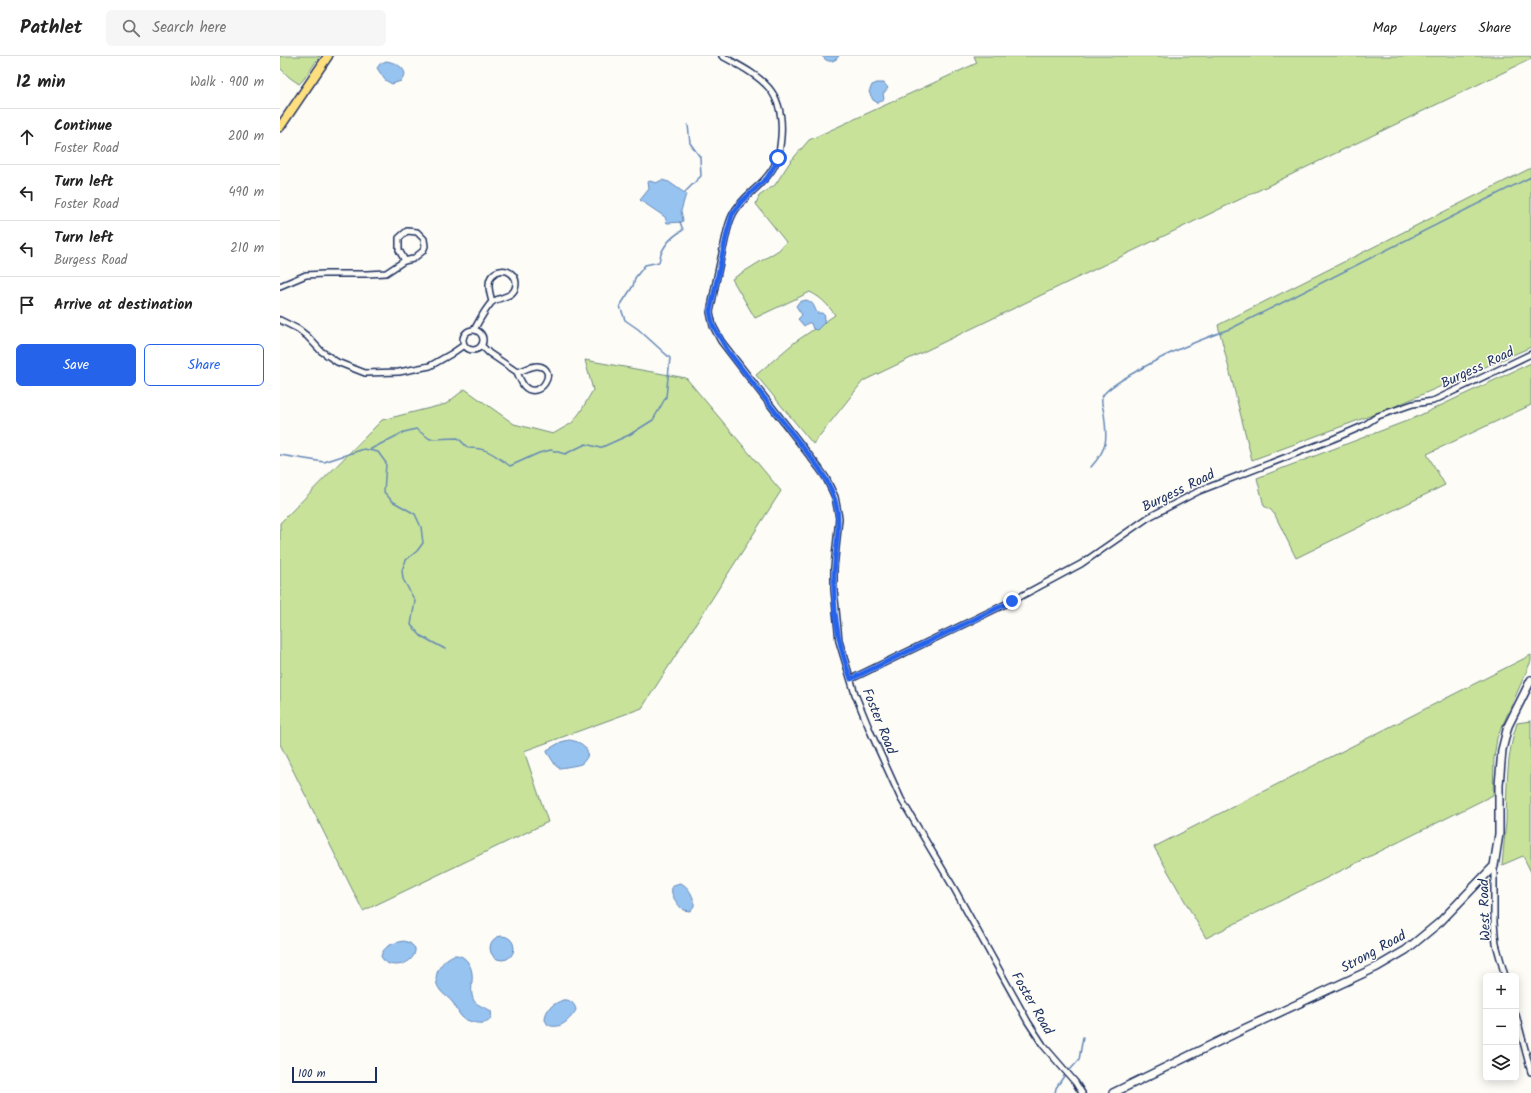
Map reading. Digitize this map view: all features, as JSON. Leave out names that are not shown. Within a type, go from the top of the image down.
[{"type":"main road","points":[[280,126],[328,56]]},
{"type":"street","name":"Foster Road","points":[[722,56],[758,77],[770,88],[781,111],[782,132],[780,152],[773,169],[767,178],[741,202],[732,215],[712,303],[712,319],[716,331],[728,351],[819,468],[826,478],[835,497],[839,518],[834,568],[836,620],[841,651],[861,709],[882,759],[911,818],[955,890],[1036,1035],[1075,1082],[1082,1093]]},
{"type":"street","points":[[280,286],[306,275],[386,273],[405,261],[413,259],[423,251],[425,246],[424,239],[418,232],[407,231],[399,238],[399,250],[405,261]]},
{"type":"street","points":[[474,330],[484,312],[492,302],[506,297],[514,289],[516,284],[514,276],[510,273],[496,271],[493,274],[489,286],[492,302]]},
{"type":"street","points":[[280,320],[298,329],[322,351],[337,362],[365,373],[399,372],[430,366],[464,345]]},
{"type":"street","points":[[474,330],[481,333],[484,339],[482,346],[478,349],[471,350],[464,345],[463,340],[465,333],[474,330]]},
{"type":"street","points":[[482,346],[489,353],[517,372],[523,385],[529,390],[542,388],[547,381],[548,374],[541,366],[536,366],[517,372]]},
{"type":"street","name":"Burgess Road","points":[[851,679],[1012,601],[1081,564],[1149,517],[1178,501],[1199,491],[1333,439],[1363,426],[1378,416],[1413,404],[1433,401],[1531,354]]},
{"type":"street","points":[[1494,866],[1499,834],[1502,750],[1508,726],[1531,680]]},
{"type":"street","name":"West Road","points":[[1494,866],[1494,923],[1496,944],[1504,973]]},
{"type":"street","name":"Strong Road","points":[[1113,1093],[1394,958],[1429,932],[1494,866]]},
{"type":"street","points":[[1519,1026],[1531,1072]]},
{"type":"green space","points":[[280,56],[320,56],[299,84],[280,68]]},
{"type":"green space","points":[[974,56],[1531,56],[1531,59],[863,381],[813,444],[756,375],[795,342],[835,315],[824,302],[810,292],[755,318],[732,279],[779,250],[786,242],[756,204],[759,196],[775,185],[790,162],[809,140],[977,63]]},
{"type":"green space","points":[[1531,168],[1531,347],[1391,408],[1252,460],[1218,325]]},
{"type":"green space","points":[[585,360],[686,378],[781,491],[642,708],[524,751],[548,822],[363,911],[280,744],[280,523],[382,420],[446,404],[465,389],[514,424],[553,434],[572,423],[593,390]]},
{"type":"green space","points":[[1531,363],[1531,405],[1427,454],[1445,485],[1296,558],[1275,515],[1271,510],[1264,506],[1257,478],[1412,419]]},
{"type":"green space","points":[[1531,655],[1531,661],[1497,738],[1494,758],[1493,795],[1206,938],[1154,847]]},
{"type":"green space","points":[[1531,721],[1531,872],[1523,856],[1502,865],[1509,760],[1513,735],[1517,723]]},
{"type":"water","points":[[822,56],[839,56],[833,61],[828,61]]},
{"type":"water","points":[[386,61],[396,64],[405,72],[405,75],[401,81],[392,84],[385,80],[377,68],[380,64]]},
{"type":"water","points":[[884,83],[888,88],[883,94],[884,99],[878,103],[873,100],[869,92],[872,85]]},
{"type":"water","points":[[662,180],[669,182],[686,194],[681,211],[682,222],[667,223],[665,217],[640,200],[649,189],[648,182],[650,181],[656,183]]},
{"type":"water","points":[[806,300],[812,303],[817,313],[822,313],[825,316],[824,323],[817,330],[813,329],[811,323],[804,326],[798,319],[802,315],[796,306],[799,302]]},
{"type":"water","points":[[569,740],[579,743],[585,747],[587,750],[587,757],[581,764],[559,768],[556,766],[547,750],[561,742]]},
{"type":"water","points":[[680,883],[686,886],[692,896],[694,906],[690,911],[683,910],[672,895],[672,888]]},
{"type":"water","points":[[502,936],[510,940],[514,948],[510,956],[502,960],[494,956],[490,948],[494,940]]},
{"type":"water","points":[[404,941],[410,943],[415,948],[411,959],[407,962],[395,965],[384,961],[381,956],[384,949],[393,944]]},
{"type":"water","points":[[454,955],[464,958],[470,966],[472,973],[473,999],[479,1005],[491,1011],[490,1020],[477,1023],[463,1018],[452,1001],[441,992],[437,985],[436,980],[438,970],[449,957]]},
{"type":"water","points":[[563,1000],[571,1002],[576,1010],[571,1017],[561,1025],[548,1025],[545,1020],[546,1013],[553,1005]]},
{"type":"waterway","points":[[685,192],[701,176],[700,157],[690,143],[688,125]]},
{"type":"waterway","points":[[1091,467],[1104,448],[1106,436],[1102,398],[1113,386],[1125,378],[1176,350],[1232,328],[1531,177]]},
{"type":"waterway","points":[[369,450],[404,432],[416,429],[430,439],[458,438],[468,448],[486,451],[495,455],[510,466],[539,453],[551,450],[565,454],[586,444],[600,448],[629,435],[653,420],[666,397],[670,358],[638,329],[625,320],[620,306],[633,286],[635,278],[645,265],[659,262],[664,247],[674,236],[683,230],[680,222]]},
{"type":"waterway","points":[[280,455],[324,462],[364,449],[378,452],[386,463],[384,492],[392,501],[415,514],[421,527],[423,543],[417,551],[406,560],[402,570],[403,579],[415,601],[411,625],[421,636],[445,649]]},
{"type":"waterway","points":[[1070,1070],[1079,1060],[1083,1037]]},
{"type":"waterway","points":[[1055,1093],[1056,1088],[1064,1076]]},
{"type":"route","points":[[778,158],[767,178],[741,202],[732,215],[710,312],[713,326],[728,351],[819,468],[826,478],[835,497],[839,518],[834,568],[836,620],[838,641],[851,679],[1012,601]]}]
